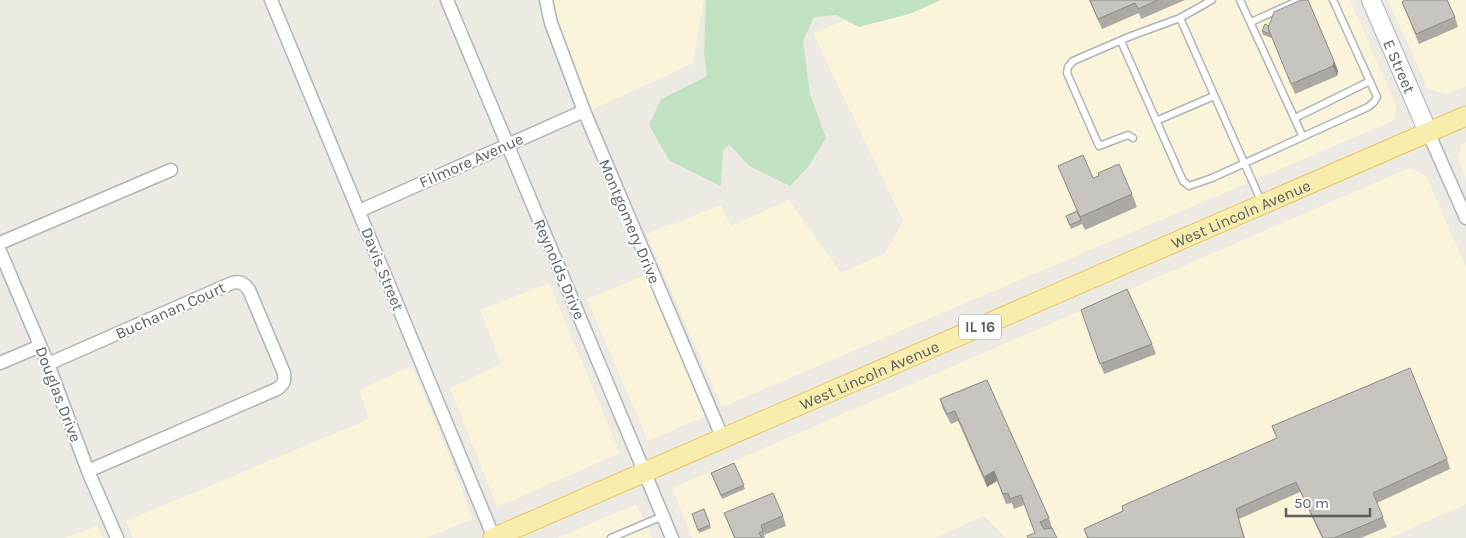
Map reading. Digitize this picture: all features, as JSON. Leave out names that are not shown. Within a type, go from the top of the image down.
[{"type":"main road","name":"West Lincoln Avenue","points":[[493,538],[1466,116]]},
{"type":"street","name":"Davis Street","points":[[271,0],[493,538]]},
{"type":"street","name":"Reynolds Drive","points":[[447,0],[672,538]]},
{"type":"street","name":"Montgomery Drive","points":[[546,0],[551,23],[584,110],[722,439]]},
{"type":"street","name":"E Street","points":[[1371,0],[1428,132]]},
{"type":"street","name":"Filmore Avenue","points":[[359,211],[584,110]]},
{"type":"street","points":[[1428,132],[1466,218]]},
{"type":"street","points":[[0,244],[171,170]]},
{"type":"street","name":"Douglas Drive","points":[[0,251],[48,364],[88,471],[116,538]]},
{"type":"street","name":"Buchanan Court","points":[[48,364],[232,283],[239,282],[245,284],[249,290],[284,373],[283,385],[277,389],[88,471]]},
{"type":"street","points":[[0,363],[40,346]]},
{"type":"lane","points":[[1133,138],[1128,135],[1099,146],[1067,73],[1068,66],[1073,61],[1180,18],[1212,0]]},
{"type":"lane","points":[[1240,0],[1303,137]]},
{"type":"lane","points":[[1251,22],[1300,0]]},
{"type":"lane","points":[[1121,41],[1156,121],[1186,184],[1189,186],[1303,137],[1368,107],[1374,102],[1377,97],[1334,0]]},
{"type":"lane","points":[[1180,18],[1262,204]]},
{"type":"lane","points":[[1295,118],[1370,81]]},
{"type":"lane","points":[[1156,121],[1214,96]]},
{"type":"lane","points":[[612,538],[663,516]]},
{"type":"shaded area","points":[[553,0],[704,0],[693,63],[592,110],[555,18]]},
{"type":"shaded area","points":[[896,0],[1350,0],[1397,108],[1393,121],[722,407],[646,234],[721,205],[731,226],[789,200],[841,273],[885,253],[903,221],[813,33]]},
{"type":"shaded area","points":[[1388,0],[1466,0],[1466,86],[1446,94],[1428,89]]},
{"type":"shaded area","points":[[1466,142],[1466,178],[1458,160],[1461,145]]},
{"type":"shaded area","points":[[1409,168],[1426,176],[1466,267],[1466,504],[1390,538],[1006,538],[984,516],[935,538],[692,538],[672,488]]},
{"type":"shaded area","points":[[646,275],[706,416],[648,441],[587,299]]},
{"type":"shaded area","points":[[549,283],[620,453],[497,507],[450,388],[501,364],[480,310]]},
{"type":"shaded area","points":[[412,366],[438,427],[473,519],[426,538],[133,538],[126,521],[369,419],[359,390]]},
{"type":"shaded area","points":[[636,504],[653,538],[557,538]]},
{"type":"shaded area","points":[[97,526],[103,538],[65,538]]},
{"type":"green space","points":[[706,0],[941,0],[909,14],[859,27],[836,15],[814,17],[803,41],[810,94],[826,138],[808,167],[790,186],[749,166],[729,144],[723,151],[721,186],[669,160],[649,125],[661,99],[707,76],[704,53]]},
{"type":"building","points":[[1090,0],[1158,0],[1138,9],[1135,3],[1098,19]]},
{"type":"building","points":[[1301,0],[1308,0],[1334,61],[1333,66],[1291,84],[1268,28],[1274,12]]},
{"type":"building","points":[[1406,0],[1447,0],[1455,17],[1416,34],[1402,2]]},
{"type":"building","points":[[1265,24],[1269,26],[1270,34],[1262,31]]},
{"type":"building","points":[[1083,155],[1093,178],[1099,176],[1098,173],[1119,164],[1132,194],[1080,217],[1058,166]]},
{"type":"building","points":[[1077,211],[1081,220],[1070,225],[1066,216]]},
{"type":"building","points":[[1127,289],[1152,344],[1100,364],[1081,310]]},
{"type":"building","points":[[1410,368],[1447,459],[1373,493],[1383,517],[1334,538],[1323,538],[1296,482],[1236,509],[1244,538],[1088,538],[1084,529],[1123,511],[1122,506],[1277,438],[1272,426]]},
{"type":"building","points":[[987,380],[1049,518],[1040,522],[1044,529],[1052,528],[1057,538],[1028,538],[1027,536],[1035,533],[1021,495],[1010,499],[1008,493],[1003,494],[994,471],[984,477],[955,411],[947,414],[940,399]]},
{"type":"building","points":[[734,463],[744,485],[721,495],[711,473]]},
{"type":"building","points":[[773,493],[783,516],[761,525],[763,531],[759,533],[762,538],[735,538],[724,513]]},
{"type":"building","points":[[704,509],[710,525],[698,530],[692,514]]}]
